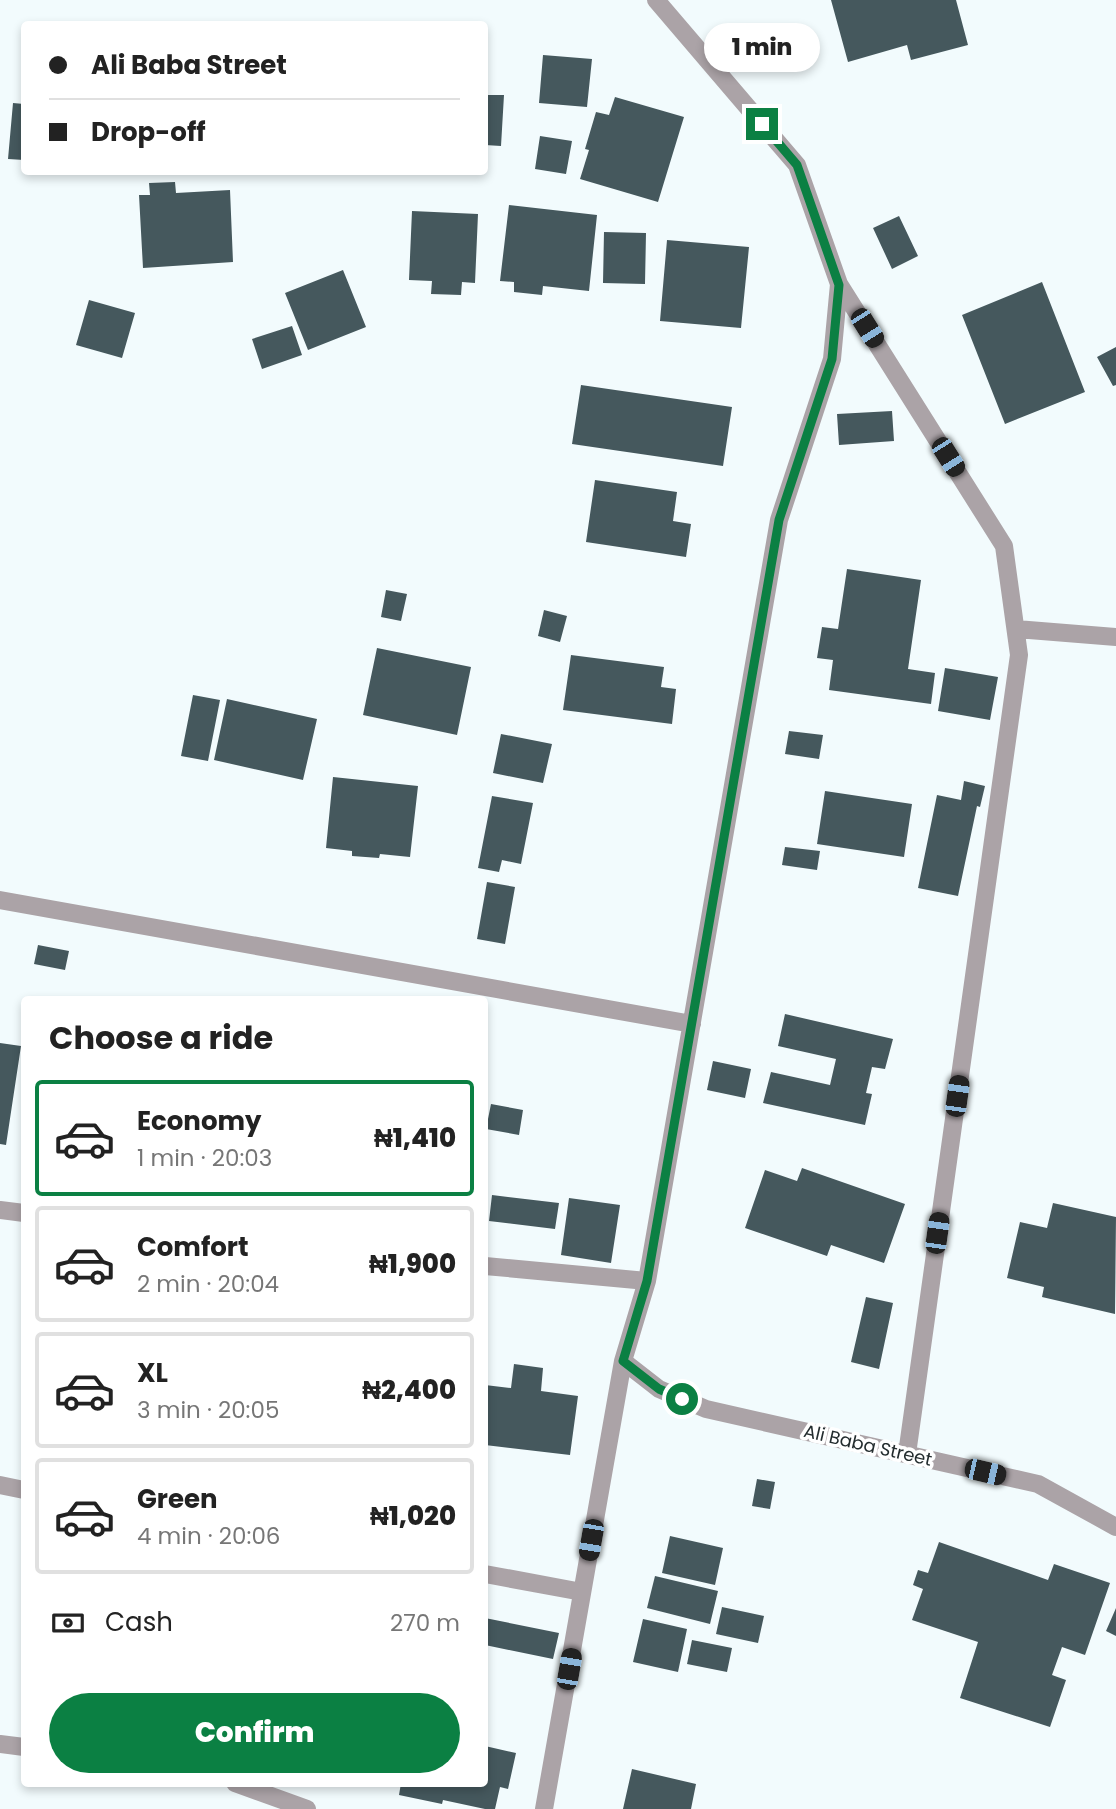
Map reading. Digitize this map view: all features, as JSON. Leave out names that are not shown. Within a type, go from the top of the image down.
[{"type":"street","points":[[656,0],[797,165],[839,285],[1004,546],[1019,654],[907,1454]]},
{"type":"street","points":[[544,1809],[623,1361],[647,1281],[779,520],[832,359],[839,285]]},
{"type":"street","points":[[1016,629],[1116,637]]},
{"type":"street","points":[[0,900],[692,1024]]},
{"type":"street","points":[[0,1210],[21,1213]]},
{"type":"street","points":[[488,1266],[647,1281]]},
{"type":"street","name":"Ali Baba Street","points":[[623,1361],[659,1389],[706,1409],[1038,1484],[1116,1527]]},
{"type":"street","points":[[0,1485],[21,1489]]},
{"type":"street","points":[[488,1575],[582,1592]]},
{"type":"street","points":[[0,1744],[21,1747]]},
{"type":"street","points":[[246,1787],[307,1809]]},
{"type":"building","points":[[831,0],[956,0],[968,45],[911,60],[907,45],[848,62]]},
{"type":"building","points":[[543,55],[592,59],[587,107],[539,103]]},
{"type":"building","points":[[488,95],[504,95],[501,146],[488,145]]},
{"type":"building","points":[[615,97],[684,117],[658,202],[580,179],[589,150],[585,149],[596,112],[609,115]]},
{"type":"building","points":[[13,103],[21,104],[21,160],[8,159]]},
{"type":"building","points":[[540,136],[572,141],[566,174],[535,169]]},
{"type":"building","points":[[175,182],[176,193],[230,190],[233,262],[143,268],[139,195],[150,195],[149,183]]},
{"type":"building","points":[[509,205],[597,215],[589,291],[543,286],[542,295],[514,292],[514,282],[500,281]]},
{"type":"building","points":[[412,211],[478,214],[475,283],[462,282],[461,295],[431,294],[432,281],[409,280]]},
{"type":"building","points":[[899,216],[918,256],[892,269],[873,228]]},
{"type":"building","points":[[604,232],[646,233],[645,284],[603,283]]},
{"type":"building","points":[[667,240],[749,247],[741,328],[660,321]]},
{"type":"building","points":[[343,270],[366,327],[308,350],[285,293]]},
{"type":"building","points":[[1042,282],[1085,392],[1005,424],[962,315]]},
{"type":"building","points":[[89,300],[135,313],[122,358],[76,345]]},
{"type":"building","points":[[292,326],[302,355],[262,369],[252,339]]},
{"type":"building","points":[[1116,347],[1116,385],[1113,386],[1097,357]]},
{"type":"building","points":[[581,385],[732,407],[723,466],[572,444]]},
{"type":"building","points":[[892,411],[894,441],[839,445],[837,414]]},
{"type":"building","points":[[595,480],[677,492],[673,521],[691,524],[686,557],[586,542]]},
{"type":"building","points":[[847,569],[921,580],[908,669],[935,673],[931,704],[829,690],[833,660],[817,658],[822,627],[838,629]]},
{"type":"building","points":[[386,590],[407,594],[401,621],[381,617]]},
{"type":"building","points":[[544,610],[567,616],[560,642],[538,636]]},
{"type":"building","points":[[377,648],[471,667],[457,735],[363,715]]},
{"type":"building","points":[[571,655],[664,667],[661,687],[676,689],[672,724],[563,710]]},
{"type":"building","points":[[945,668],[998,677],[990,720],[938,711]]},
{"type":"building","points":[[193,695],[220,700],[208,761],[181,756]]},
{"type":"building","points":[[227,699],[317,719],[303,780],[214,760]]},
{"type":"building","points":[[789,731],[823,735],[819,759],[785,754]]},
{"type":"building","points":[[501,734],[552,744],[543,783],[493,773]]},
{"type":"building","points":[[333,777],[418,786],[410,857],[380,854],[379,858],[352,856],[352,851],[326,848]]},
{"type":"building","points":[[964,781],[985,786],[980,807],[977,806],[958,896],[918,888],[937,795],[961,800]]},
{"type":"building","points":[[825,791],[912,804],[904,857],[817,844]]},
{"type":"building","points":[[492,796],[533,803],[521,864],[502,860],[499,872],[478,868]]},
{"type":"building","points":[[785,847],[820,851],[817,870],[782,865]]},
{"type":"building","points":[[487,882],[515,887],[505,944],[477,939]]},
{"type":"building","points":[[38,945],[69,951],[65,970],[34,964]]},
{"type":"building","points":[[785,1014],[893,1039],[885,1069],[872,1067],[866,1093],[872,1094],[865,1125],[763,1103],[771,1072],[830,1085],[836,1059],[778,1046]]},
{"type":"building","points":[[0,1043],[21,1046],[6,1145],[0,1144]]},
{"type":"building","points":[[713,1061],[751,1069],[745,1098],[707,1090]]},
{"type":"building","points":[[491,1104],[523,1110],[519,1135],[488,1129]]},
{"type":"building","points":[[802,1168],[905,1204],[884,1263],[831,1245],[827,1256],[745,1228],[765,1170],[797,1181]]},
{"type":"building","points":[[492,1195],[559,1203],[555,1229],[489,1221]]},
{"type":"building","points":[[569,1198],[620,1205],[611,1263],[561,1255]]},
{"type":"building","points":[[1053,1203],[1116,1217],[1115,1314],[1042,1297],[1044,1287],[1007,1278],[1020,1222],[1047,1228]]},
{"type":"building","points":[[866,1297],[893,1303],[879,1369],[851,1362]]},
{"type":"building","points":[[514,1364],[543,1368],[541,1391],[578,1396],[570,1455],[488,1445],[488,1385],[511,1388]]},
{"type":"building","points":[[757,1479],[775,1482],[770,1509],[752,1506]]},
{"type":"building","points":[[670,1536],[723,1548],[715,1585],[662,1573]]},
{"type":"building","points":[[939,1542],[1048,1580],[1054,1564],[1110,1583],[1085,1655],[1062,1647],[1052,1675],[1066,1680],[1050,1727],[960,1698],[978,1642],[912,1620],[923,1589],[913,1585],[918,1570],[928,1573]]},
{"type":"building","points":[[655,1576],[718,1591],[710,1624],[647,1608]]},
{"type":"building","points":[[722,1607],[764,1616],[758,1643],[716,1634]]},
{"type":"building","points":[[1116,1608],[1116,1636],[1106,1631]]},
{"type":"building","points":[[488,1619],[559,1633],[553,1659],[488,1646]]},
{"type":"building","points":[[643,1619],[687,1629],[678,1672],[633,1662]]},
{"type":"building","points":[[692,1640],[732,1648],[727,1672],[687,1664]]},
{"type":"building","points":[[488,1747],[516,1753],[508,1789],[500,1787],[495,1809],[443,1800],[442,1804],[399,1795],[400,1787],[488,1787]]},
{"type":"building","points":[[632,1769],[696,1784],[691,1809],[623,1809]]},
{"type":"route","points":[[682,1399],[659,1389],[623,1361],[647,1281],[779,520],[832,359],[839,285],[797,165],[762,124]]}]
